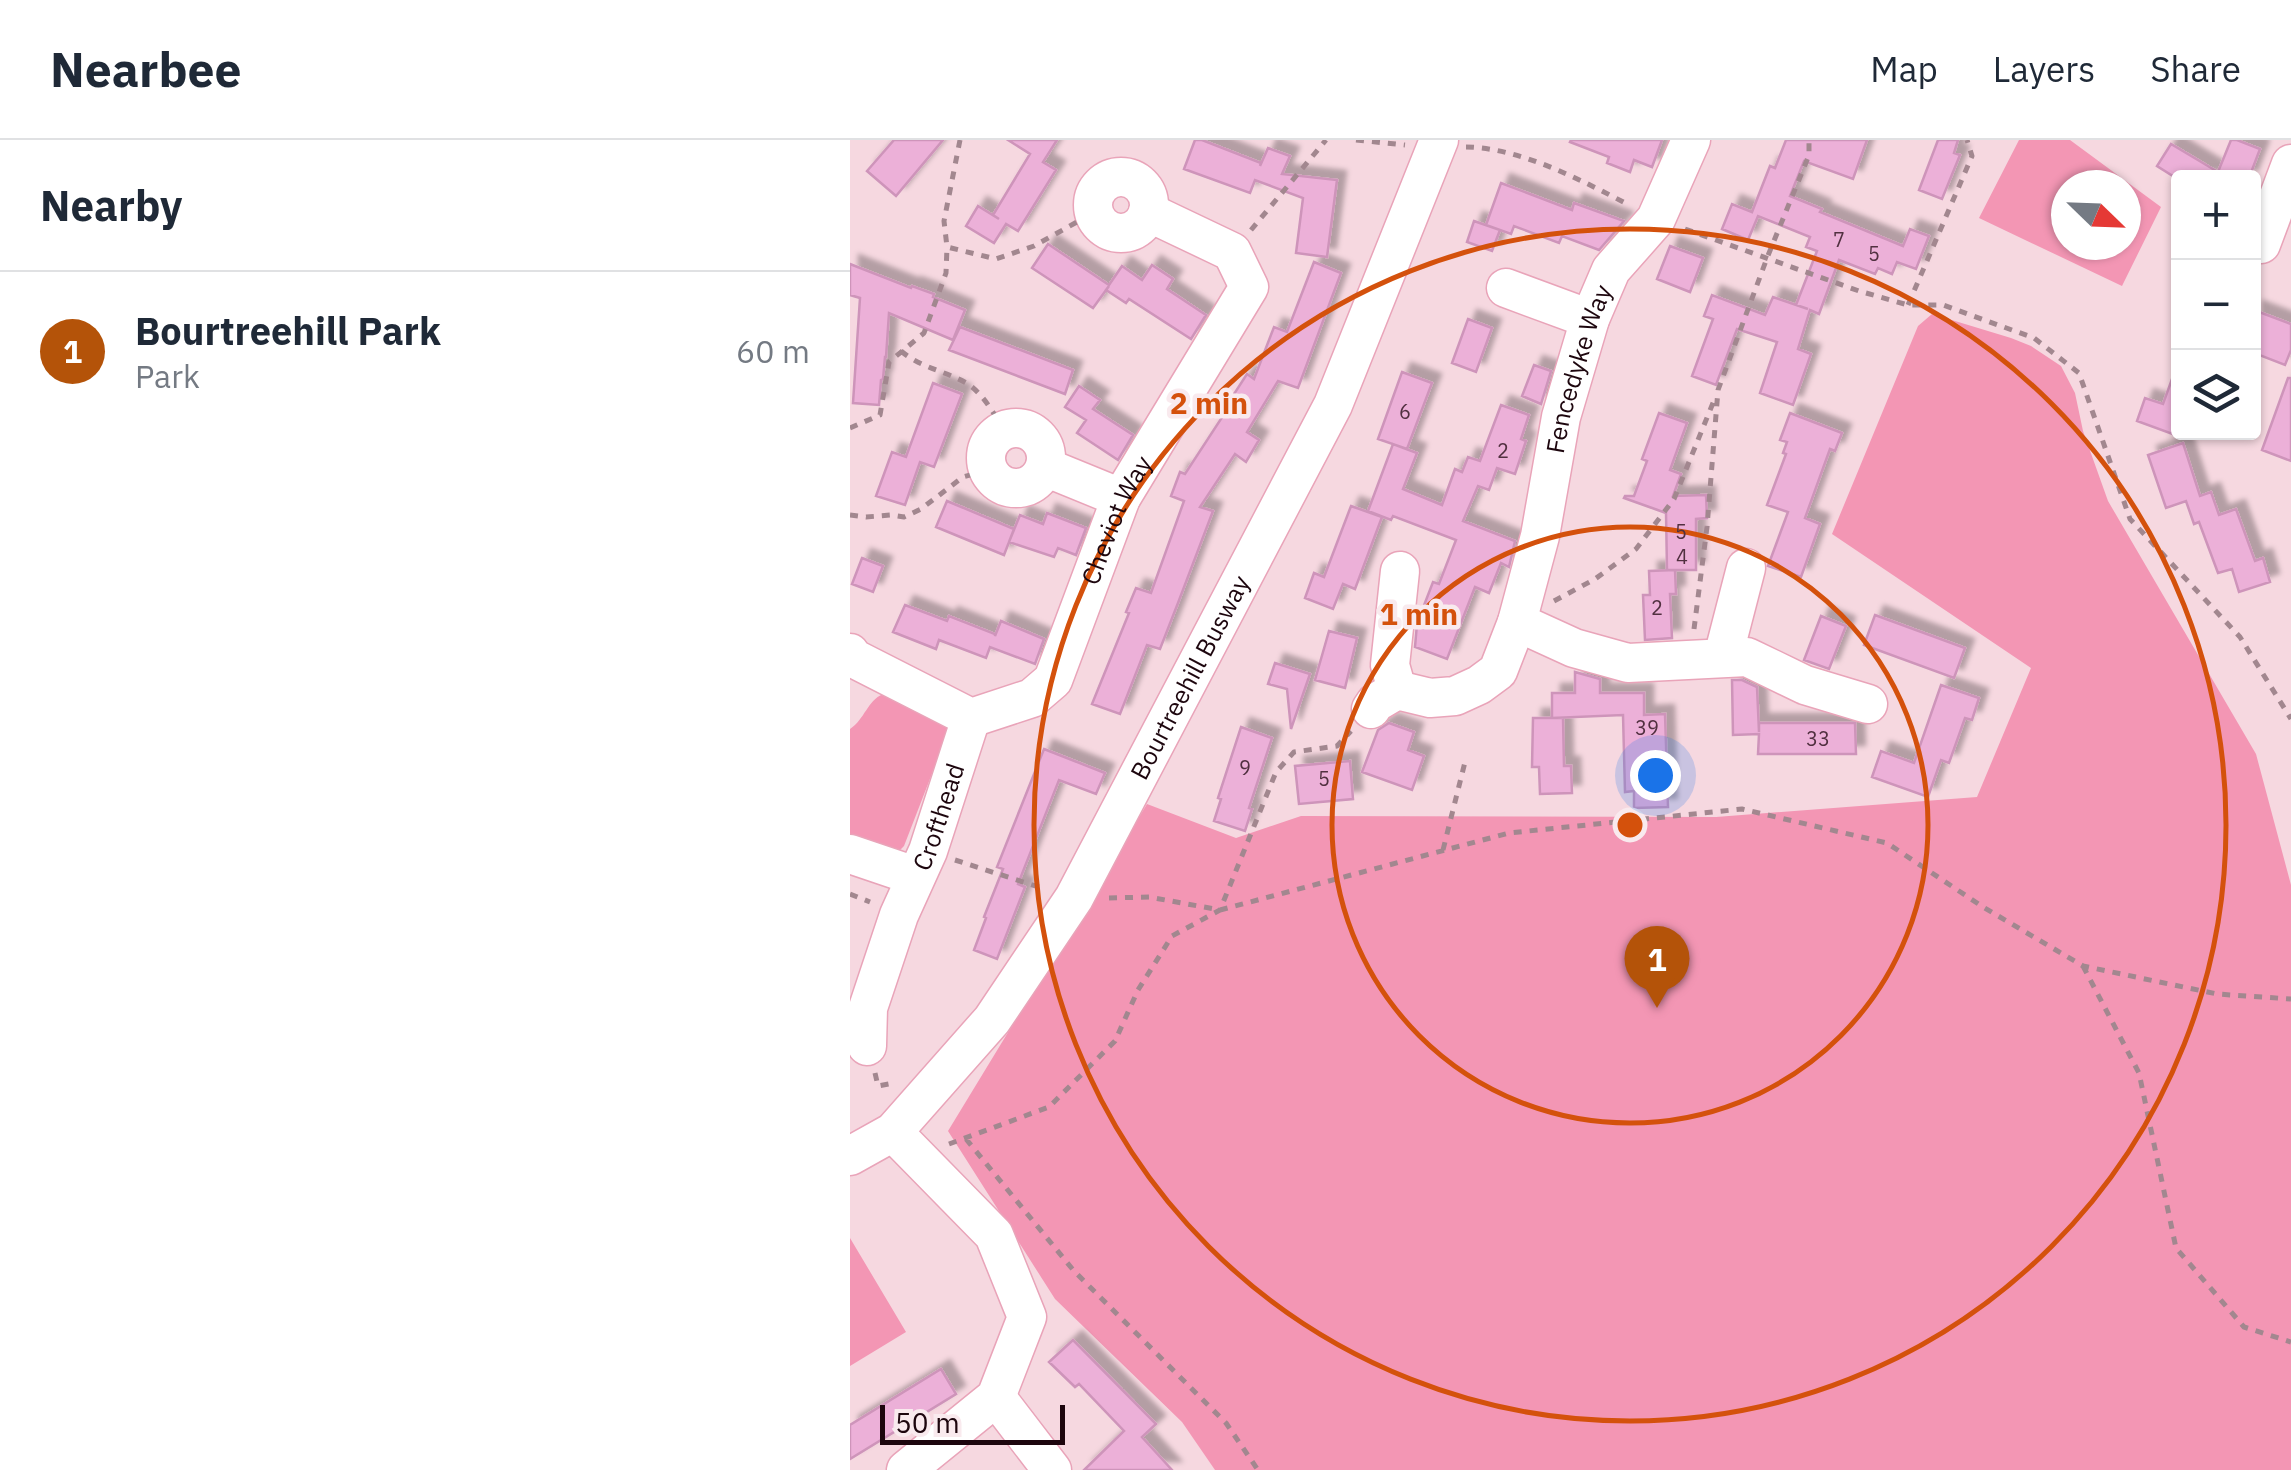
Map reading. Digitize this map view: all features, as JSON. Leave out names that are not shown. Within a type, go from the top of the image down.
[{"type":"street","name":"Fencedyke Way","points":[[1386,688],[1430,698],[1455,696],[1498,671],[1519,618],[1540,536],[1562,417],[1590,319],[1612,270],[1656,219],[1691,140]]},
{"type":"street","name":"Bourtreehill Busway","points":[[850,1156],[893,1132],[992,1020],[1074,898],[1333,405],[1438,143]]},
{"type":"street","points":[[2261,244],[2291,164]]},
{"type":"street","points":[[1093,213],[1107,230],[1119,234],[1137,228],[1148,212],[1232,252]]},
{"type":"street","name":"Cheviot Way","points":[[972,718],[1032,698],[1053,680],[1121,498],[1249,287],[1232,252]]},
{"type":"street","points":[[1506,288],[1590,319]]},
{"type":"street","points":[[1004,430],[1028,430],[1044,448],[1045,467],[1040,476],[1020,489],[995,481],[988,470],[989,442],[1004,430]]},
{"type":"street","points":[[1045,467],[1121,498]]},
{"type":"street","points":[[1720,658],[1746,568]]},
{"type":"street","points":[[1386,688],[1400,570]]},
{"type":"street","points":[[1519,618],[1574,648],[1628,663],[1720,658],[1868,704]]},
{"type":"street","points":[[850,653],[853,658],[972,718]]},
{"type":"street","name":"Crofthead","points":[[868,1046],[868,1008],[972,718]]},
{"type":"street","points":[[850,854],[921,864]]},
{"type":"street","points":[[893,1132],[994,1234],[1027,1317],[996,1397],[906,1470]]},
{"type":"street","points":[[996,1397],[1052,1470]]},
{"type":"path","points":[[850,428],[880,414],[889,362],[924,333],[946,273],[944,221],[960,140]]},
{"type":"path","points":[[1232,252],[1326,140]]},
{"type":"path","points":[[1356,140],[1481,147],[1526,159],[1581,180],[1656,219],[1860,291],[1908,304],[1942,305],[2034,338],[2079,373],[2130,519],[2240,637],[2291,719]]},
{"type":"path","points":[[1519,618],[1596,580],[1636,549],[1674,499],[1809,155],[1810,140]]},
{"type":"path","points":[[1908,304],[1972,156],[1967,140]]},
{"type":"path","points":[[947,247],[996,259],[1034,246],[1093,213]]},
{"type":"path","points":[[900,351],[911,360],[971,386],[1004,430]]},
{"type":"path","points":[[1718,390],[1707,527],[1720,658]]},
{"type":"path","points":[[850,514],[904,517],[922,509],[963,478],[988,470]]},
{"type":"path","points":[[1220,910],[1276,772],[1294,752],[1337,746],[1386,688]]},
{"type":"path","points":[[1444,850],[1464,762]]},
{"type":"path","points":[[920,1159],[1049,1107],[1115,1041],[1138,990],[1172,936],[1220,910],[1509,833],[1742,809],[1887,843],[1983,907],[2083,966],[2217,994],[2291,999]]},
{"type":"path","points":[[921,864],[1074,898],[1148,897],[1220,910]]},
{"type":"path","points":[[2083,966],[2140,1074],[2176,1248],[2244,1327],[2291,1342]]},
{"type":"path","points":[[868,1046],[878,1086],[920,1078],[931,1088]]},
{"type":"path","points":[[966,1139],[1074,1271],[1226,1423],[1258,1470]]},
{"type":"shaded area","points":[[2019,140],[2070,140],[2111,170],[2051,170],[2051,252],[1979,218]]},
{"type":"shaded area","points":[[2141,192],[2161,207],[2141,248]]},
{"type":"shaded area","points":[[2067,260],[2135,260],[2122,286]]},
{"type":"shaded area","points":[[1932,314],[2031,346],[2061,366],[2075,393],[2083,431],[2108,501],[2256,754],[2291,885],[2291,1470],[1215,1470],[1182,1422],[1055,1299],[948,1131],[1147,804],[1236,838],[1301,816],[1716,817],[1977,797],[2031,668],[1832,534],[1918,326]]},
{"type":"shaded area","points":[[883,694],[948,725],[899,851],[850,842],[850,729]]},
{"type":"shaded area","points":[[850,1238],[906,1332],[850,1366]]},
{"type":"building","points":[[894,140],[943,140],[896,196],[867,171]]},
{"type":"building","points":[[1008,140],[1057,140],[1043,162],[1056,170],[1018,231],[1006,224],[994,243],[966,226],[978,206],[999,219],[993,215],[1030,154]]},
{"type":"building","points":[[1195,140],[1261,163],[1260,166],[1268,148],[1290,156],[1282,174],[1337,180],[1327,257],[1296,253],[1303,198],[1255,180],[1250,193],[1184,169]]},
{"type":"building","points":[[1571,140],[1662,140],[1652,167],[1634,160],[1630,172],[1607,163],[1609,157]]},
{"type":"building","points":[[1786,140],[1867,140],[1853,179],[1804,161],[1790,196],[1903,246],[1910,229],[1929,236],[1916,269],[1897,262],[1892,274],[1878,268],[1875,274],[1839,260],[1819,314],[1810,310],[1798,349],[1811,354],[1793,405],[1760,393],[1777,342],[1737,329],[1716,385],[1692,376],[1713,319],[1704,316],[1712,295],[1765,315],[1773,297],[1796,305],[1817,251],[1806,247],[1810,237],[1758,216],[1748,240],[1722,229],[1732,204],[1752,212],[1770,166],[1775,168]]},
{"type":"building","points":[[1938,140],[1958,140],[1954,153],[1960,155],[1942,199],[1919,190]]},
{"type":"building","points":[[2231,140],[2260,149],[2252,170],[2219,170]]},
{"type":"building","points":[[2171,144],[2215,170],[2171,170],[2171,175],[2157,166]]},
{"type":"building","points":[[1501,183],[1572,210],[1574,203],[1624,221],[1599,250],[1562,236],[1559,243],[1514,226],[1511,234],[1486,225]]},
{"type":"building","points":[[1474,221],[1500,230],[1492,251],[1467,242]]},
{"type":"building","points":[[1048,244],[1109,285],[1122,266],[1142,280],[1152,265],[1173,279],[1167,289],[1206,315],[1191,339],[1129,299],[1126,303],[1106,290],[1093,308],[1032,268]]},
{"type":"building","points":[[1670,246],[1703,258],[1690,292],[1657,279]]},
{"type":"building","points":[[1314,262],[1341,273],[1298,388],[1278,381],[1247,432],[1259,440],[1246,462],[1235,454],[1200,507],[1213,511],[1178,603],[1160,649],[1147,645],[1120,714],[1092,704],[1136,588],[1151,593],[1184,501],[1171,496],[1180,472],[1185,474],[1247,374],[1254,379],[1274,327],[1287,332]]},
{"type":"building","points":[[850,264],[934,294],[933,297],[965,310],[953,340],[889,313],[879,405],[853,403],[860,298],[850,295]]},
{"type":"building","points":[[2261,313],[2291,324],[2291,350],[2285,365],[2261,356]]},
{"type":"building","points":[[1468,319],[1492,328],[1476,372],[1452,363]]},
{"type":"building","points":[[960,327],[1073,370],[1065,394],[949,350]]},
{"type":"building","points":[[1534,365],[1551,371],[1541,404],[1522,396]]},
{"type":"building","points":[[1402,372],[1432,383],[1407,449],[1378,439]]},
{"type":"building","points":[[2291,378],[2291,461],[2262,450]]},
{"type":"building","points":[[2171,382],[2171,433],[2137,421],[2145,398],[2163,404]]},
{"type":"building","points":[[933,383],[962,394],[934,467],[920,462],[905,505],[876,496],[892,452],[906,457]]},
{"type":"building","points":[[1079,386],[1100,400],[1093,409],[1133,435],[1118,460],[1077,433],[1086,420],[1065,407]]},
{"type":"building","points":[[1501,405],[1529,415],[1521,439],[1526,441],[1515,474],[1497,468],[1489,490],[1478,486],[1463,521],[1515,541],[1509,567],[1501,563],[1489,593],[1475,587],[1447,659],[1415,647],[1423,608],[1433,582],[1439,584],[1456,540],[1393,516],[1391,520],[1368,511],[1393,444],[1417,453],[1403,489],[1442,505],[1455,469],[1462,472],[1468,457],[1480,461]]},
{"type":"building","points":[[1659,413],[1687,423],[1670,470],[1681,474],[1673,496],[1706,495],[1707,518],[1696,519],[1696,570],[1667,570],[1666,513],[1624,498],[1634,496],[1647,461],[1642,459]]},
{"type":"building","points":[[1790,413],[1842,433],[1835,451],[1830,449],[1805,518],[1820,524],[1801,577],[1768,566],[1788,512],[1767,505],[1786,454],[1783,453],[1787,442],[1780,440]]},
{"type":"building","points":[[2183,443],[2200,496],[2211,492],[2219,515],[2236,509],[2255,561],[2263,558],[2270,582],[2239,592],[2232,569],[2218,573],[2199,522],[2194,524],[2186,501],[2166,508],[2148,455]]},
{"type":"building","points":[[947,501],[1014,529],[1004,555],[936,527]]},
{"type":"building","points":[[1351,506],[1382,517],[1355,589],[1343,584],[1333,609],[1305,598],[1314,573],[1324,577]]},
{"type":"building","points":[[1047,513],[1086,528],[1076,555],[1058,548],[1054,557],[1009,542],[1020,515],[1043,524]]},
{"type":"building","points":[[862,558],[883,566],[873,592],[852,584]]},
{"type":"building","points":[[1675,570],[1676,594],[1670,594],[1672,638],[1645,640],[1643,595],[1650,595],[1649,571]]},
{"type":"building","points":[[905,605],[947,621],[949,616],[995,636],[1001,621],[1044,639],[1035,664],[990,647],[986,658],[939,640],[936,649],[893,632]]},
{"type":"building","points":[[1875,615],[1965,648],[1954,678],[1864,645]]},
{"type":"building","points":[[1821,616],[1846,626],[1829,669],[1804,660]]},
{"type":"building","points":[[1329,631],[1357,638],[1345,688],[1315,680]]},
{"type":"building","points":[[1275,663],[1310,674],[1291,729],[1287,689],[1268,684]]},
{"type":"building","points":[[1575,672],[1600,679],[1600,693],[1644,693],[1644,715],[1665,714],[1668,807],[1634,808],[1634,791],[1625,792],[1623,715],[1552,718],[1552,693],[1575,693]]},
{"type":"building","points":[[1732,680],[1757,687],[1759,732],[1759,723],[1855,723],[1856,754],[1758,754],[1759,734],[1733,735]]},
{"type":"building","points":[[1941,685],[1979,698],[1972,720],[1965,718],[1949,763],[1941,760],[1928,797],[1872,777],[1881,751],[1914,763]]},
{"type":"building","points":[[1533,718],[1563,718],[1564,766],[1571,766],[1572,793],[1540,794],[1539,767],[1532,767]]},
{"type":"building","points":[[1389,723],[1414,732],[1408,750],[1424,756],[1412,790],[1362,772],[1378,730]]},
{"type":"building","points":[[1241,727],[1272,738],[1245,831],[1214,821]]},
{"type":"building","points":[[1044,749],[1105,773],[1096,794],[1059,780],[1018,884],[1025,887],[997,959],[974,950],[1003,869],[997,867]]},
{"type":"building","points":[[1350,761],[1353,799],[1299,804],[1295,766]]},
{"type":"building","points":[[1073,1340],[1156,1424],[1142,1437],[1172,1470],[1084,1470],[1124,1431],[1079,1384],[1075,1387],[1049,1362]]},
{"type":"building","points":[[941,1369],[956,1394],[850,1459],[850,1425]]},
{"type":"place","name":"Bourtreehill Park","points":[[1657,1008]]}]
